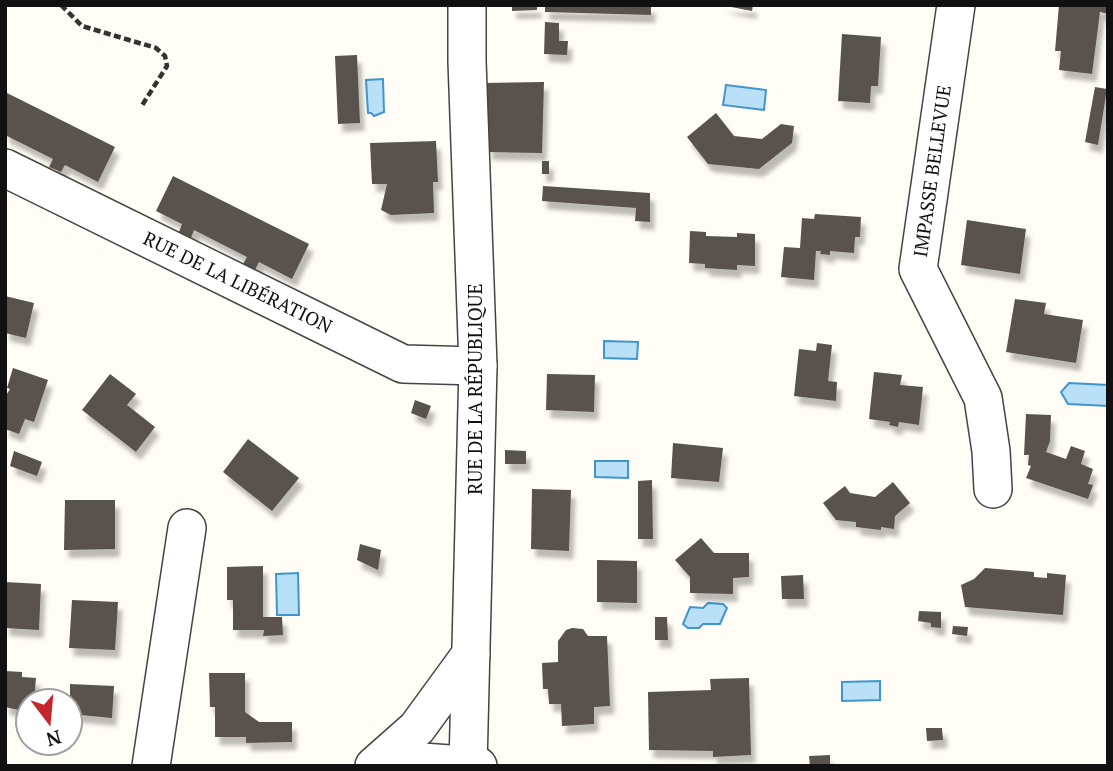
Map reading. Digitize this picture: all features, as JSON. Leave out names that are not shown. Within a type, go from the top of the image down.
[{"type":"street","name":"RUE DE LA RÉPUBLIQUE","points":[[467,5],[478,366],[471,654],[472,765]]},
{"type":"street","name":"IMPASSE BELLEVUE","points":[[956,5],[918,269],[983,398],[993,489]]},
{"type":"street","name":"RUE DE LA LIBÉRATION","points":[[5,168],[404,364],[478,366]]},
{"type":"street","points":[[151,766],[187,528]]},
{"type":"street","points":[[374,766],[417,728],[471,654]]},
{"type":"street","points":[[384,766],[422,762],[472,765]]},
{"type":"path","points":[[61,5],[82,26],[156,48],[164,56],[167,66],[141,107]]},
{"type":"water","points":[[383,79],[384,112],[374,116],[368,113],[366,80]]},
{"type":"water","points":[[726,85],[766,90],[764,110],[723,105]]},
{"type":"water","points":[[604,341],[638,342],[637,359],[604,358]]},
{"type":"water","points":[[1069,383],[1108,385],[1108,406],[1068,404],[1061,392]]},
{"type":"water","points":[[595,461],[628,461],[628,478],[595,477]]},
{"type":"water","points":[[298,573],[299,615],[277,615],[276,574]]},
{"type":"water","points":[[708,603],[723,604],[727,608],[720,624],[703,624],[699,628],[688,628],[683,624],[690,607],[703,608]]},
{"type":"water","points":[[880,681],[880,700],[842,701],[842,682]]},
{"type":"building","points":[[512,5],[537,5],[537,10],[512,11]]},
{"type":"building","points":[[545,5],[651,5],[651,15],[545,12]]},
{"type":"building","points":[[721,5],[753,5],[752,11]]},
{"type":"building","points":[[1059,5],[1108,5],[1108,14],[1100,12],[1092,74],[1059,70],[1061,51],[1055,51]]},
{"type":"building","points":[[545,22],[559,23],[559,41],[568,41],[567,55],[544,54]]},
{"type":"building","points":[[842,34],[881,37],[878,86],[871,86],[870,103],[838,101]]},
{"type":"building","points":[[357,55],[360,123],[338,124],[335,56]]},
{"type":"building","points":[[544,82],[542,153],[488,152],[484,83]]},
{"type":"building","points":[[1095,87],[1107,89],[1098,145],[1085,142]]},
{"type":"building","points":[[5,92],[115,147],[98,182],[65,165],[61,172],[49,167],[53,159],[5,135]]},
{"type":"building","points":[[716,113],[734,136],[762,139],[781,124],[794,126],[792,143],[759,169],[708,164],[687,137]]},
{"type":"building","points":[[436,141],[438,182],[433,182],[434,213],[391,215],[381,210],[387,184],[372,184],[370,143]]},
{"type":"building","points":[[542,161],[549,161],[549,174],[542,174]]},
{"type":"building","points":[[173,176],[309,244],[292,279],[259,262],[255,270],[243,264],[247,257],[194,230],[191,238],[179,232],[182,224],[156,211]]},
{"type":"building","points":[[543,186],[650,193],[650,222],[635,221],[636,208],[542,201]]},
{"type":"building","points":[[815,214],[861,217],[860,237],[855,237],[854,253],[830,251],[830,255],[816,251],[814,280],[781,277],[784,247],[800,248],[802,218],[814,219]]},
{"type":"building","points":[[967,220],[1026,229],[1020,274],[961,265]]},
{"type":"building","points":[[690,231],[706,232],[706,236],[737,237],[737,233],[755,234],[755,266],[737,265],[737,270],[705,268],[705,264],[689,263]]},
{"type":"building","points":[[5,296],[34,303],[26,338],[5,333]]},
{"type":"building","points":[[1015,299],[1046,303],[1044,314],[1083,320],[1076,363],[1006,352]]},
{"type":"building","points":[[817,343],[832,345],[828,381],[837,382],[836,401],[794,396],[799,349],[816,351]]},
{"type":"building","points":[[13,368],[48,380],[34,422],[25,419],[19,434],[5,429],[5,397],[10,389],[7,388]]},
{"type":"building","points":[[874,372],[902,375],[900,385],[923,387],[919,425],[899,422],[898,427],[889,425],[890,422],[869,419]]},
{"type":"building","points":[[110,374],[136,394],[127,405],[155,427],[136,452],[82,410]]},
{"type":"building","points":[[547,374],[595,375],[594,412],[546,410]]},
{"type":"building","points":[[415,400],[431,406],[426,419],[411,413]]},
{"type":"building","points":[[1026,414],[1051,415],[1050,441],[1046,452],[1066,459],[1071,446],[1085,451],[1081,464],[1093,469],[1088,484],[1093,485],[1088,499],[1026,478],[1031,466],[1028,465],[1029,455],[1024,455]]},
{"type":"building","points":[[248,439],[299,478],[272,511],[223,472]]},
{"type":"building","points":[[673,443],[723,448],[719,482],[671,478]]},
{"type":"building","points":[[505,450],[526,451],[526,464],[505,464]]},
{"type":"building","points":[[14,451],[42,462],[37,476],[10,466]]},
{"type":"building","points":[[652,480],[653,539],[638,539],[638,481]]},
{"type":"building","points":[[893,482],[910,503],[895,516],[894,529],[856,527],[856,522],[836,520],[823,503],[845,486],[850,493],[875,497]]},
{"type":"building","points":[[532,489],[571,490],[569,551],[531,549]]},
{"type":"building","points":[[65,500],[115,500],[115,549],[64,550]]},
{"type":"building","points":[[701,538],[714,553],[749,553],[749,577],[733,578],[733,594],[690,593],[690,577],[675,560]]},
{"type":"building","points":[[360,544],[381,550],[378,570],[357,560]]},
{"type":"building","points":[[597,560],[637,561],[637,603],[597,602]]},
{"type":"building","points":[[263,566],[263,617],[282,617],[283,635],[263,636],[264,630],[233,630],[233,600],[227,600],[227,567]]},
{"type":"building","points":[[985,568],[1034,572],[1034,577],[1047,578],[1047,573],[1066,575],[1063,615],[965,607],[961,585],[974,579]]},
{"type":"building","points":[[803,575],[804,599],[782,599],[781,576]]},
{"type":"building","points":[[5,582],[41,584],[39,630],[5,628]]},
{"type":"building","points":[[72,600],[118,602],[115,650],[69,648]]},
{"type":"building","points":[[919,611],[941,612],[941,628],[918,621]]},
{"type":"building","points":[[655,617],[667,617],[668,640],[655,640]]},
{"type":"building","points":[[953,626],[968,627],[967,636],[952,634]]},
{"type":"building","points":[[583,629],[588,636],[607,636],[610,706],[594,707],[594,724],[562,726],[561,704],[549,704],[548,689],[543,689],[542,663],[558,662],[558,641],[566,630]]},
{"type":"building","points":[[5,671],[22,672],[22,677],[36,678],[35,687],[14,687],[14,709],[5,707]]},
{"type":"building","points":[[209,673],[245,673],[245,712],[259,722],[292,722],[292,742],[246,743],[246,737],[215,737],[215,707],[210,707]]},
{"type":"building","points":[[749,678],[751,755],[713,757],[713,751],[649,750],[648,692],[711,690],[710,679]]},
{"type":"building","points":[[70,684],[114,686],[112,718],[84,715],[84,687],[70,687]]},
{"type":"building","points":[[926,728],[942,728],[943,740],[927,741]]},
{"type":"building","points":[[830,755],[830,766],[810,766],[809,756]]}]
